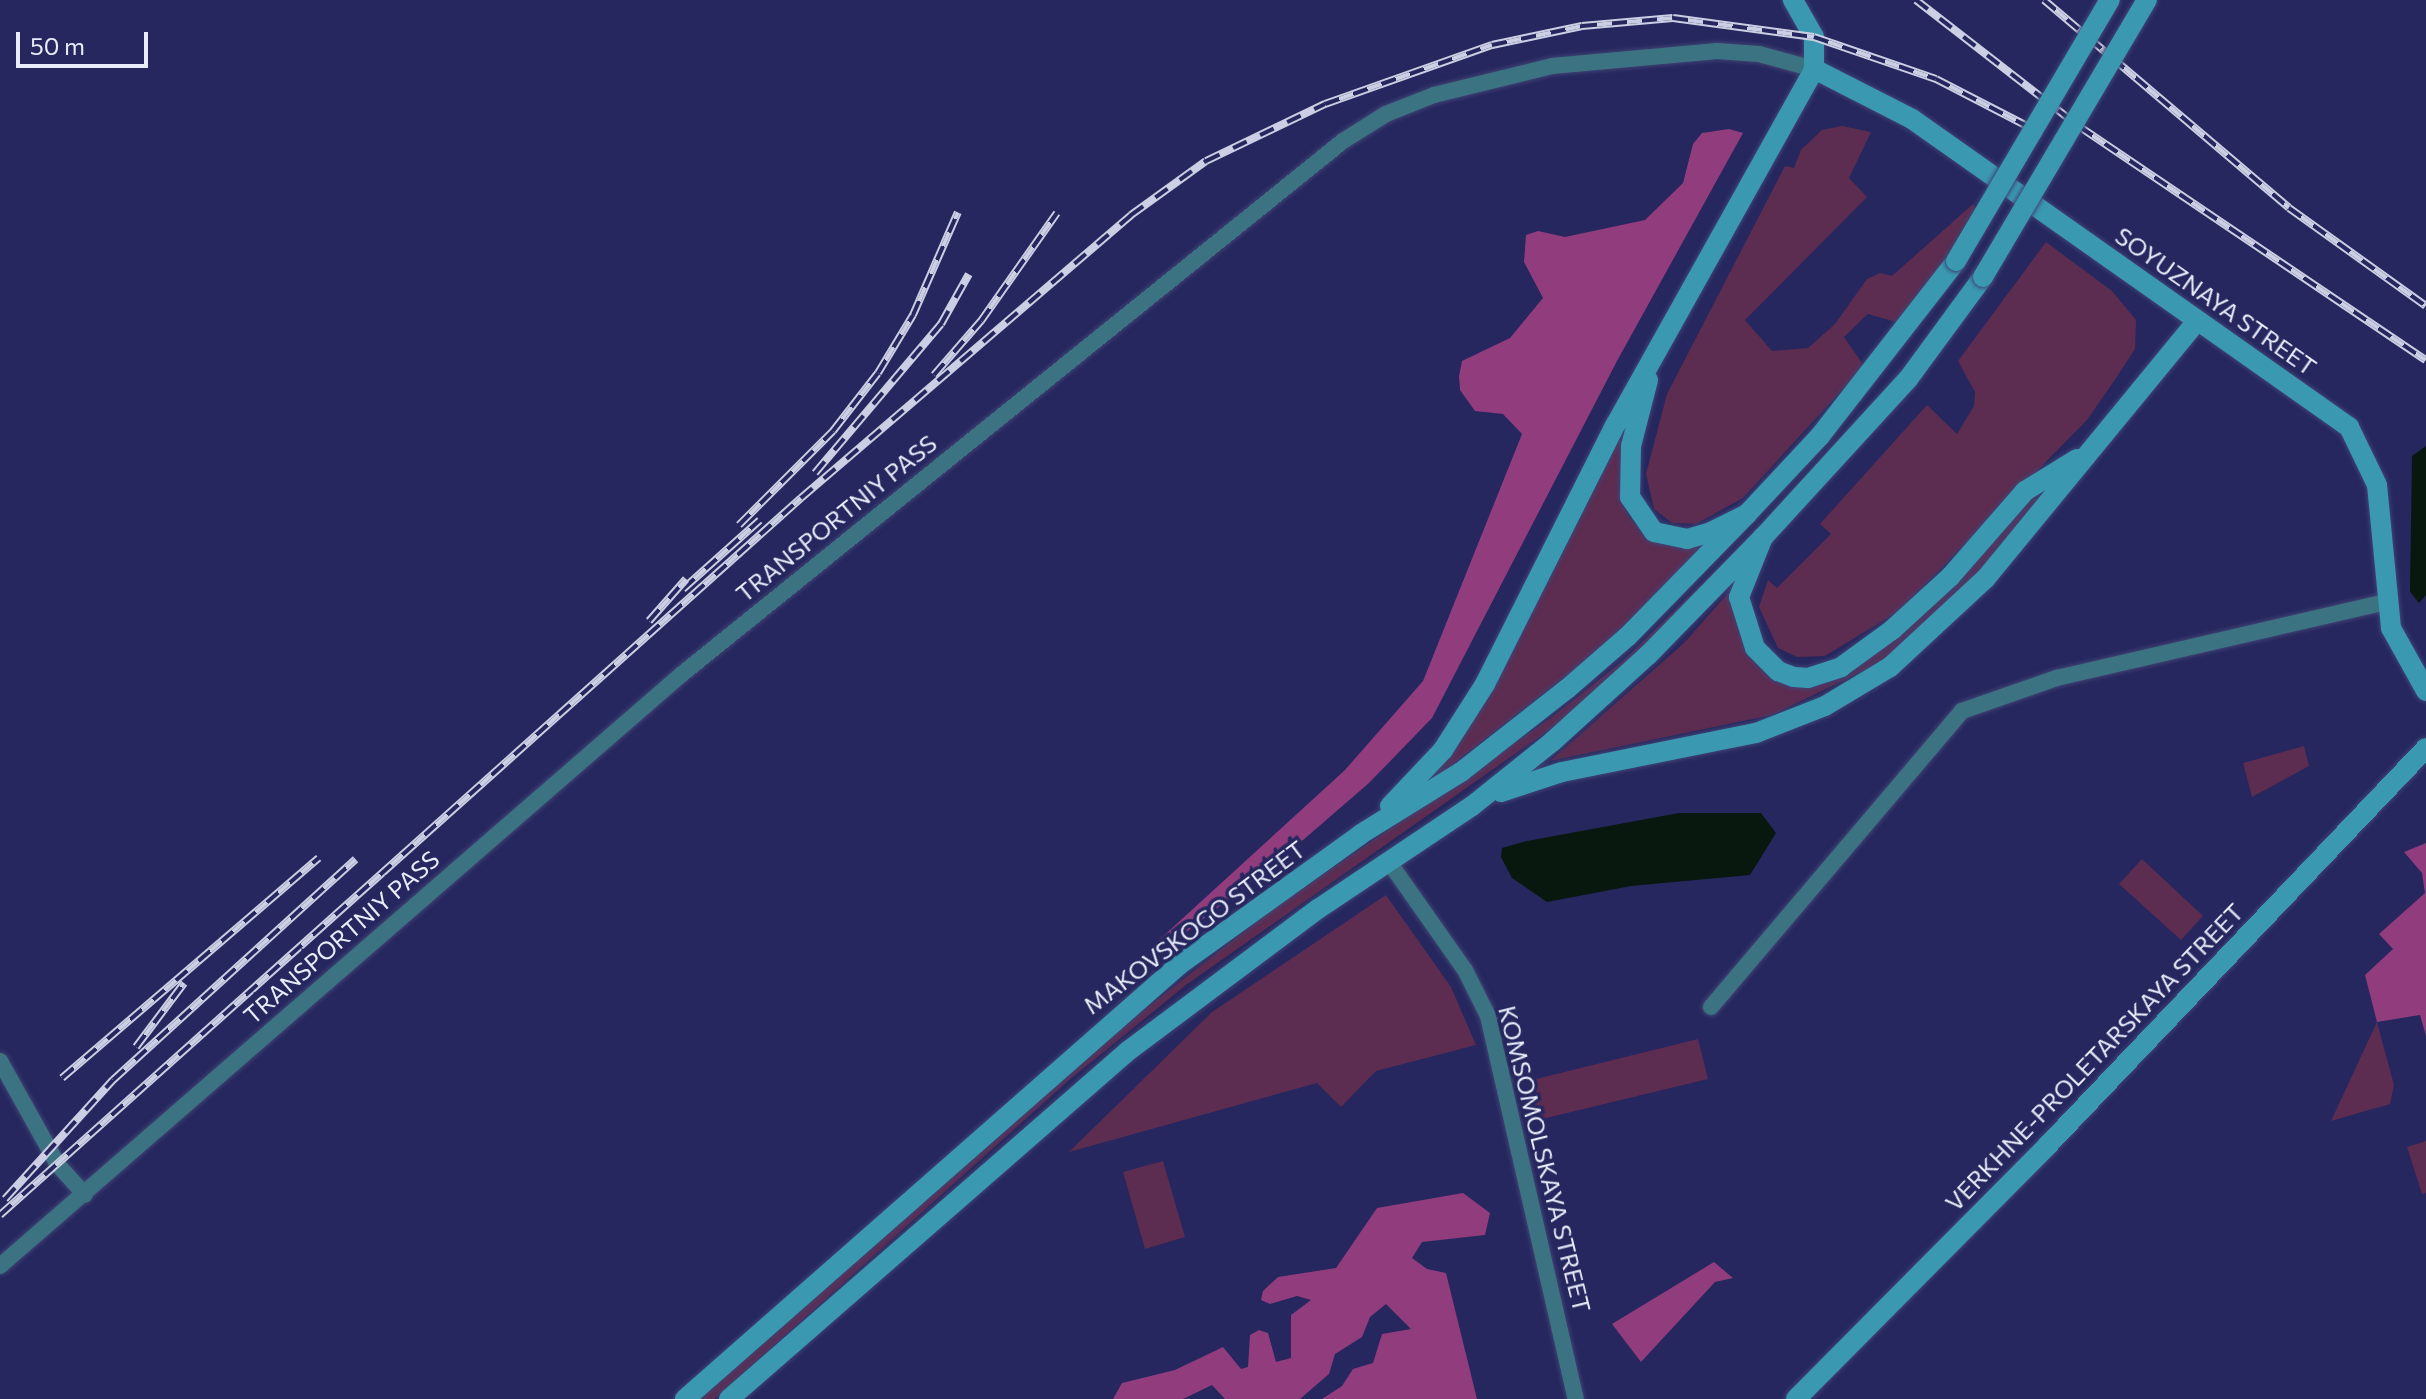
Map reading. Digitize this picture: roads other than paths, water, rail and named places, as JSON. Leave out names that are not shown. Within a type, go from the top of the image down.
[{"type":"street","points":[[1361,834],[1420,776],[1465,717],[1653,360],[1814,69],[1814,37],[1793,0]]},
{"type":"street","name":"MAKOVSKOGO STREET","points":[[685,1399],[1110,1022],[1179,965],[1361,834],[1461,772],[1567,689],[1628,636],[1820,436],[1956,261],[2110,0]]},
{"type":"street","points":[[729,1399],[1128,1051],[1389,862],[1472,806],[1648,655],[1899,391],[1983,277],[2147,0]]},
{"type":"street","name":"TRANSPORTNIY PASS","points":[[0,1266],[682,674],[1234,225],[1363,128],[1406,105],[1467,84],[1608,58],[1739,52],[1814,69]]},
{"type":"street","name":"SOYUZNAYA STREET","points":[[1814,69],[1912,119],[2349,427],[2377,485],[2386,602],[2399,648],[2426,691]]},
{"type":"street","points":[[1472,806],[1536,779],[1756,733],[1861,686],[1925,639],[1986,578],[2197,321]]},
{"type":"street","points":[[1653,360],[1627,477],[1640,515],[1654,532],[1687,539],[1747,514]]},
{"type":"street","points":[[1763,537],[1739,597],[1748,634],[1778,671],[1808,678],[1823,675],[1892,630],[1950,577],[2025,491],[2091,450]]},
{"type":"street","points":[[1711,1007],[1962,711],[2057,678],[2386,602]]},
{"type":"street","name":"VERKHNE-PROLETARSKAYA STREET","points":[[1796,1399],[2048,1145],[2426,748]]},
{"type":"street","name":"KOMSOMOLSKAYA STREET","points":[[1389,862],[1478,992],[1555,1290],[1576,1399]]},
{"type":"street","points":[[0,1061],[58,1165],[85,1195]]},
{"type":"railway","points":[[1916,0],[2080,127],[2426,360]]},
{"type":"railway","points":[[2044,0],[2289,208],[2426,306]]},
{"type":"railway","points":[[0,1215],[801,498],[1131,215],[1206,161],[1325,104],[1492,45],[1582,26],[1673,18],[1814,37],[1936,79],[2029,127]]},
{"type":"railway","points":[[739,525],[833,431],[878,373],[913,315],[958,212]]},
{"type":"railway","points":[[934,375],[981,321],[1057,213]]},
{"type":"railway","points":[[815,473],[941,324],[969,274]]},
{"type":"railway","points":[[683,589],[760,520]]},
{"type":"railway","points":[[649,621],[686,579]]},
{"type":"railway","points":[[62,1078],[319,858]]},
{"type":"railway","points":[[5,1199],[113,1080],[356,859]]},
{"type":"railway","points":[[136,1047],[184,983]]}]
